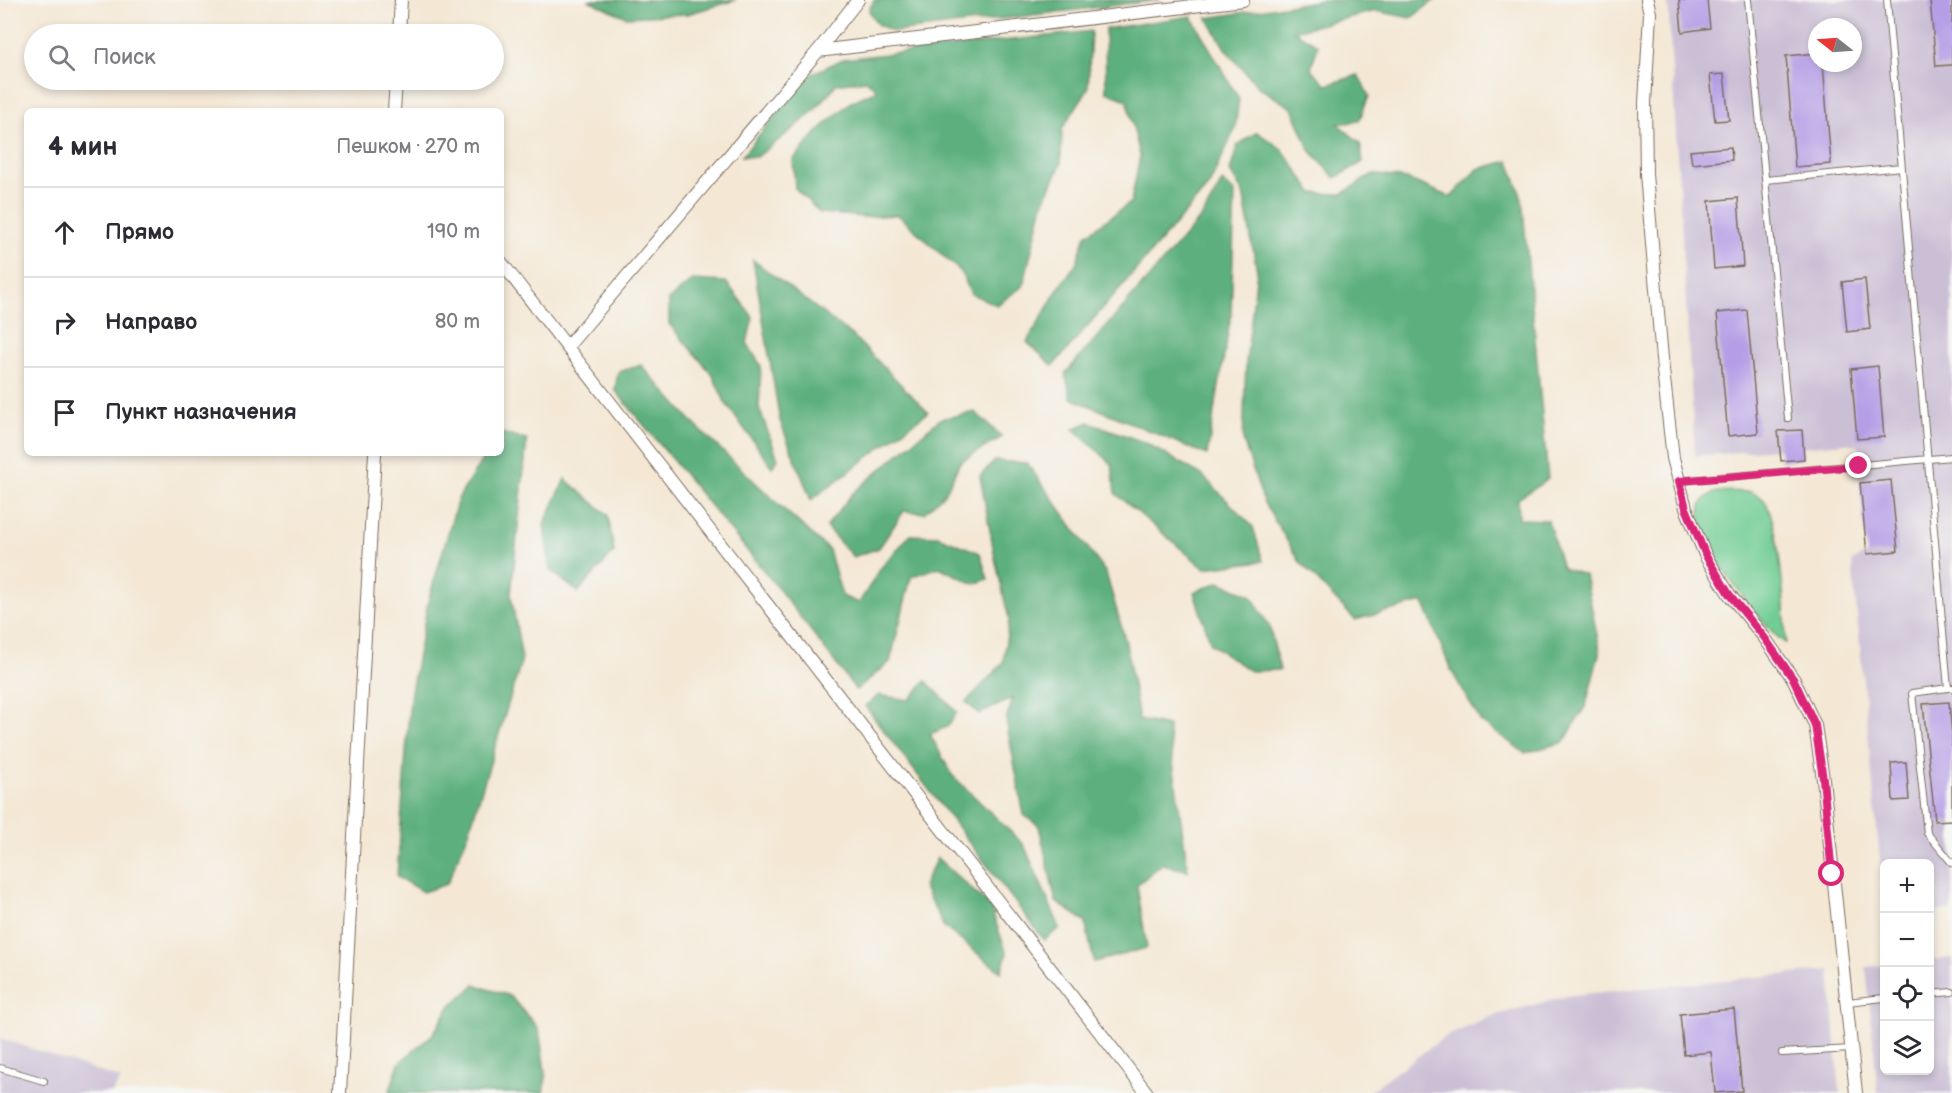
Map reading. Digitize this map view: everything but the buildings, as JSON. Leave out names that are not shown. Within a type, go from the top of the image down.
[{"type":"street","points":[[399,24],[400,0]]},
{"type":"street","points":[[567,347],[818,51],[858,0]]},
{"type":"street","points":[[818,51],[1243,0]]},
{"type":"street","points":[[1647,0],[1650,13],[1645,103],[1646,174],[1673,458],[1686,508],[1706,556],[1729,594],[1764,637],[1794,680],[1815,725],[1823,779],[1856,1093]]},
{"type":"street","points":[[394,108],[395,90]]},
{"type":"street","points":[[504,266],[1147,1093]]},
{"type":"street","points":[[340,1093],[375,456]]},
{"type":"lane","points":[[1748,0],[1788,418]]},
{"type":"lane","points":[[1887,0],[1950,688],[1912,693],[1927,833],[1952,863]]},
{"type":"lane","points":[[1765,180],[1902,167]]},
{"type":"lane","points":[[1679,481],[1952,458]]},
{"type":"lane","points":[[1934,994],[1952,992]]},
{"type":"lane","points":[[1846,1002],[1880,998]]},
{"type":"lane","points":[[1782,1053],[1851,1049]]},
{"type":"lane","points":[[0,1068],[44,1081]]},
{"type":"shaded area","points":[[1668,0],[1952,0],[1952,910],[1934,912],[1934,859],[1880,859],[1880,861],[1852,561],[1867,554],[1859,447],[1846,443],[1695,456]]},
{"type":"shaded area","points":[[1952,958],[1952,1093],[1878,1093],[1866,967],[1880,965],[1880,1075],[1934,1075],[1934,960]]},
{"type":"shaded area","points":[[1830,970],[1840,1093],[1367,1093],[1443,1038],[1492,1016],[1572,995]]},
{"type":"shaded area","points":[[0,1038],[121,1079],[112,1093],[0,1093]]},
{"type":"green space","points":[[588,0],[736,0],[687,14],[626,17]]},
{"type":"green space","points":[[874,0],[1160,0],[894,32],[877,24],[869,11]]},
{"type":"green space","points":[[1323,0],[1435,0],[1411,18],[1376,11],[1294,31],[1318,45],[1311,69],[1327,85],[1358,75],[1369,96],[1359,121],[1338,124],[1360,143],[1363,162],[1335,178],[1310,150],[1292,108],[1258,87],[1226,50],[1207,18]]},
{"type":"green space","points":[[1191,16],[1239,99],[1235,129],[1209,185],[1053,366],[1027,342],[1058,289],[1076,264],[1086,235],[1131,202],[1140,156],[1127,100],[1106,92],[1105,29]]},
{"type":"green space","points":[[1091,31],[1088,89],[1062,129],[1061,164],[1043,204],[1023,286],[997,305],[971,294],[961,272],[898,215],[864,217],[820,213],[795,188],[793,160],[818,131],[851,102],[877,90],[866,80],[836,84],[809,115],[757,157],[742,156],[807,76],[843,59]]},
{"type":"green space","points":[[1257,132],[1282,149],[1313,193],[1342,194],[1373,174],[1407,179],[1451,197],[1478,169],[1509,161],[1522,198],[1548,479],[1518,499],[1519,519],[1548,520],[1562,568],[1585,575],[1600,650],[1586,705],[1564,742],[1525,753],[1481,722],[1451,670],[1423,602],[1355,620],[1300,562],[1264,503],[1243,440],[1246,362],[1257,271],[1243,193],[1230,172],[1237,146]]},
{"type":"green space","points":[[1222,182],[1235,192],[1231,316],[1207,455],[1071,398],[1065,374],[1203,215]]},
{"type":"green space","points":[[753,260],[853,336],[928,412],[811,500],[780,421]]},
{"type":"green space","points":[[693,280],[726,282],[753,317],[747,343],[761,366],[759,408],[778,459],[772,467],[725,402],[712,374],[669,324],[669,299]]},
{"type":"green space","points":[[641,365],[695,425],[829,550],[842,596],[859,603],[880,569],[910,535],[938,536],[980,553],[988,579],[974,584],[939,567],[911,577],[890,662],[856,690],[778,588],[615,390],[618,372]]},
{"type":"green space","points":[[975,412],[1002,437],[960,462],[946,492],[924,513],[904,511],[879,548],[853,557],[826,527],[853,493],[940,419]]},
{"type":"green space","points":[[1089,422],[1146,443],[1202,475],[1253,527],[1263,561],[1204,568],[1115,493],[1112,464],[1073,429]]},
{"type":"green space","points":[[504,434],[527,440],[511,595],[522,659],[469,832],[447,884],[423,892],[397,877],[410,697],[428,602],[458,499],[484,456],[504,456]]},
{"type":"green space","points":[[995,461],[1027,463],[1106,573],[1126,643],[1139,720],[1168,726],[1188,871],[1162,864],[1137,885],[1147,948],[1094,962],[1085,921],[1056,902],[1039,826],[1024,815],[1006,720],[1013,698],[979,714],[966,702],[1003,663],[1009,619],[980,476]]},
{"type":"green space","points":[[565,479],[608,515],[614,552],[578,592],[550,570],[544,524]]},
{"type":"green space","points":[[1734,491],[1751,492],[1763,499],[1774,525],[1786,643],[1769,628],[1733,583],[1714,555],[1702,528],[1700,515],[1702,503],[1710,495]]},
{"type":"green space","points":[[1219,582],[1251,595],[1270,628],[1280,670],[1250,671],[1211,644],[1194,592]]},
{"type":"green space","points":[[926,681],[957,712],[947,727],[930,734],[952,775],[1024,845],[1060,928],[1044,940],[865,706],[879,695],[909,700]]},
{"type":"green space","points":[[937,858],[990,906],[1007,954],[1001,972],[944,927],[923,886]]},
{"type":"green space","points":[[475,985],[510,996],[539,1029],[546,1078],[543,1093],[389,1093],[399,1063],[433,1034],[450,1006]]},
{"type":"route","points":[[1832,874],[1823,779],[1815,725],[1794,680],[1764,637],[1729,594],[1706,556],[1686,508],[1679,481],[1859,466]]}]
